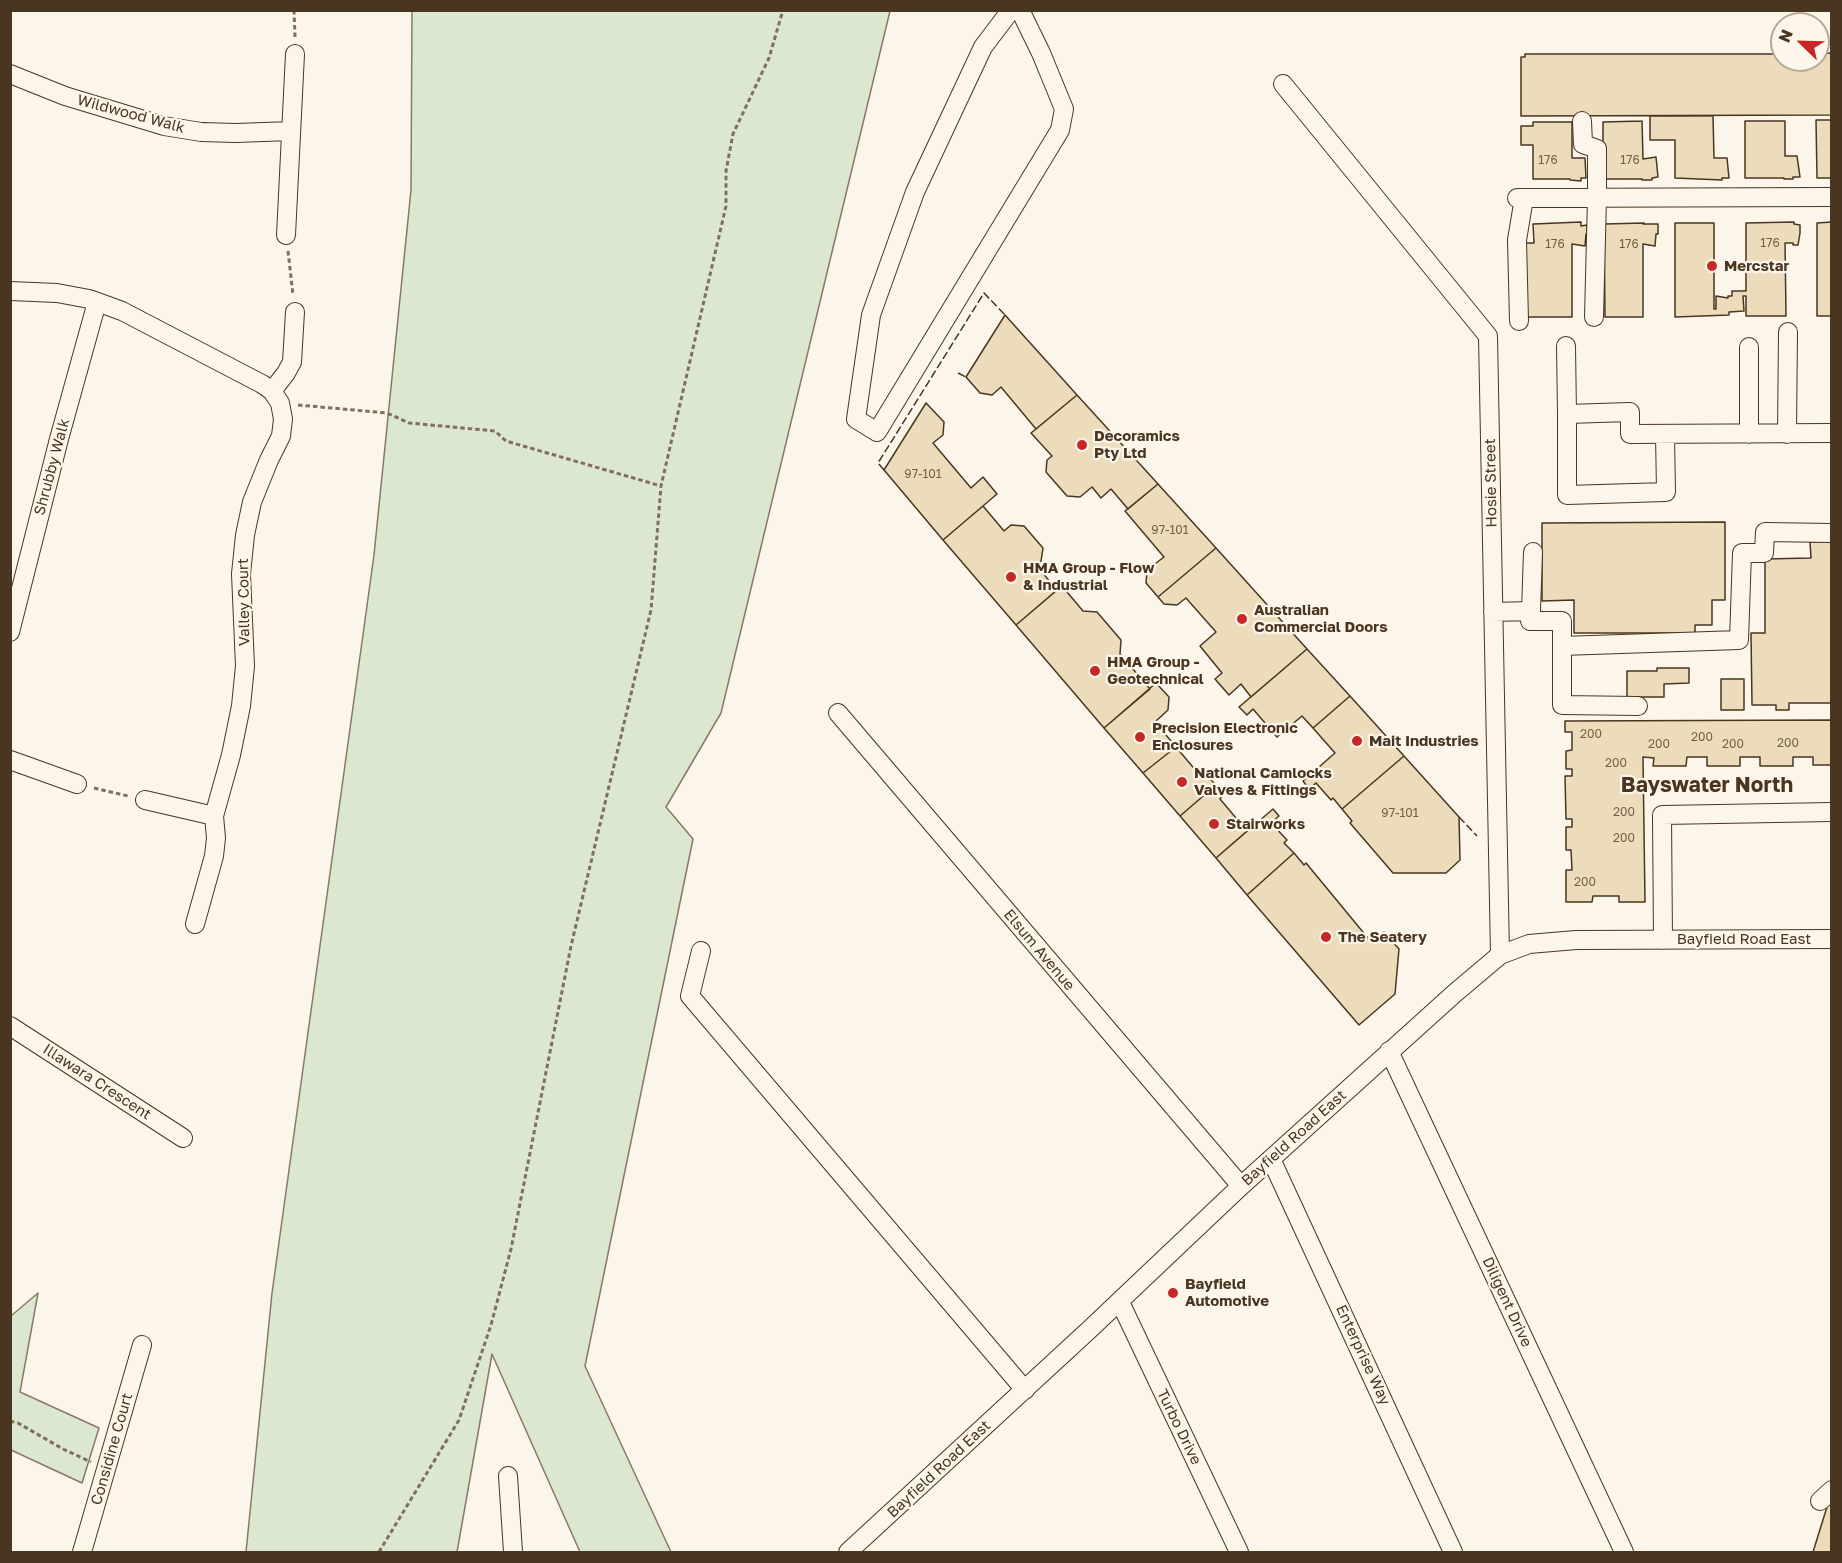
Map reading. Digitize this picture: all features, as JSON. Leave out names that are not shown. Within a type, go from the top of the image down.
[{"type":"street","points":[[1011,10],[983,47],[915,192],[872,315],[856,419],[877,432],[1060,130],[1064,109],[1020,10]]},
{"type":"street","points":[[286,236],[295,54]]},
{"type":"street","name":"Wildwood Walk","points":[[10,74],[65,96],[164,126],[201,132],[236,134],[291,131]]},
{"type":"street","name":"Hosie Street","points":[[1283,84],[1488,336],[1500,955]]},
{"type":"street","points":[[1582,121],[1583,144],[1597,149],[1594,317]]},
{"type":"street","points":[[1519,321],[1517,240],[1521,198],[1832,196]]},
{"type":"street","points":[[10,291],[57,292],[122,311],[261,384],[276,397],[292,362],[295,312]]},
{"type":"street","name":"Shrubby Walk","points":[[10,632],[96,302]]},
{"type":"street","points":[[1787,434],[1788,333]]},
{"type":"street","points":[[1566,346],[1566,495],[1666,492],[1665,434]]},
{"type":"street","points":[[1749,347],[1749,434]]},
{"type":"street","name":"Valley Court","points":[[195,924],[214,856],[216,838],[214,816],[231,755],[241,706],[245,666],[241,574],[245,535],[252,502],[280,436],[283,419],[276,397]]},
{"type":"street","points":[[1567,414],[1630,412],[1630,434],[1832,433]]},
{"type":"street","points":[[1562,646],[1739,640],[1742,553],[1764,553],[1765,532],[1832,533]]},
{"type":"street","points":[[1533,552],[1530,621],[1563,621],[1562,705],[1638,706]]},
{"type":"street","points":[[1493,612],[1531,611]]},
{"type":"street","name":"Elsum Avenue","points":[[838,713],[1241,1186]]},
{"type":"street","points":[[10,760],[77,784]]},
{"type":"street","points":[[145,800],[214,816]]},
{"type":"street","points":[[1663,940],[1662,815],[1832,812]]},
{"type":"street","name":"Bayfield Road East","points":[[848,1552],[1120,1302],[1241,1186],[1389,1051],[1500,955],[1529,944],[1576,940],[1832,939]]},
{"type":"street","points":[[701,951],[690,996],[1025,1390]]},
{"type":"street","name":"Illawara Crescent","points":[[10,1026],[183,1138]]},
{"type":"street","name":"Diligent Drive","points":[[1389,1051],[1624,1552]]},
{"type":"street","name":"Enterprise Way","points":[[1271,1159],[1453,1552]]},
{"type":"street","name":"Turbo Drive","points":[[1120,1302],[1239,1552]]},
{"type":"street","name":"Considine Court","points":[[81,1552],[142,1345]]},
{"type":"street","points":[[508,1476],[513,1552]]},
{"type":"path","points":[[294,10],[295,54]]},
{"type":"path","points":[[379,1552],[459,1420],[491,1325],[511,1249],[571,946],[651,609],[661,486],[726,206],[726,171],[733,134],[770,58],[783,10]]},
{"type":"path","points":[[286,236],[295,312]]},
{"type":"path","points":[[276,397],[387,413],[409,423],[495,431],[506,441],[661,486]]},
{"type":"path","points":[[77,784],[145,800]]},
{"type":"path","points":[[10,1421],[18,1423],[63,1449],[106,1468]]},
{"type":"green space","points":[[412,11],[890,11],[721,713],[666,807],[693,839],[585,1366],[671,1552],[580,1552],[492,1354],[457,1552],[246,1552],[272,1293],[374,555],[411,190]]},
{"type":"green space","points":[[38,1293],[20,1392],[99,1428],[82,1483],[11,1450],[11,1316]]},
{"type":"building","points":[[1830,53],[1832,53],[1832,115],[1521,116],[1521,57],[1525,57],[1525,54],[1770,54],[1770,72],[1830,72]]},
{"type":"building","points":[[1650,116],[1713,116],[1714,158],[1727,158],[1729,178],[1722,178],[1722,180],[1675,178],[1675,140],[1650,140]]},
{"type":"building","points":[[1816,120],[1832,120],[1832,178],[1817,178]]},
{"type":"building","points":[[1642,121],[1643,159],[1656,157],[1658,177],[1652,180],[1603,179],[1603,122]]},
{"type":"building","points":[[1745,121],[1785,121],[1785,156],[1797,156],[1800,177],[1793,177],[1793,179],[1745,178]]},
{"type":"building","points":[[1533,122],[1572,122],[1572,158],[1585,158],[1586,178],[1581,178],[1581,181],[1533,179],[1533,145],[1521,145],[1521,126],[1533,126]]},
{"type":"building","points":[[1581,222],[1581,226],[1587,225],[1587,233],[1585,246],[1572,244],[1572,317],[1521,317],[1521,243],[1534,243],[1533,224]]},
{"type":"building","points":[[1794,222],[1800,225],[1798,245],[1785,243],[1786,316],[1746,316],[1746,296],[1743,296],[1744,311],[1729,312],[1729,315],[1675,317],[1675,223],[1714,223],[1714,309],[1716,309],[1716,296],[1728,298],[1732,296],[1732,291],[1746,291],[1746,223]]},
{"type":"building","points":[[1832,222],[1832,316],[1817,316],[1817,223]]},
{"type":"building","points":[[1604,224],[1658,224],[1658,234],[1656,234],[1655,246],[1643,244],[1643,317],[1605,317]]},
{"type":"building","points":[[1005,315],[1077,395],[1036,429],[1001,387],[992,395],[980,393],[966,377]]},
{"type":"building","name":"Decoramics Pty Ltd","points":[[1077,395],[1158,484],[1128,509],[1111,489],[1101,498],[1092,487],[1080,497],[1067,496],[1046,472],[1047,460],[1052,456],[1031,433]]},
{"type":"building","points":[[926,403],[944,422],[943,435],[933,443],[971,488],[983,477],[997,494],[943,540],[884,470]]},
{"type":"building","points":[[1158,484],[1216,548],[1158,597],[1146,583],[1147,570],[1164,557],[1125,511]]},
{"type":"building","name":"HMA Group - Flow & Industrial","points":[[983,506],[1004,531],[1011,525],[1024,526],[1043,548],[1041,561],[1036,565],[1057,590],[1016,625],[943,540]]},
{"type":"building","points":[[1725,522],[1725,600],[1712,600],[1712,625],[1695,625],[1695,633],[1574,633],[1574,600],[1542,601],[1542,523]]},
{"type":"building","points":[[1832,541],[1832,703],[1789,703],[1789,710],[1776,710],[1776,705],[1752,705],[1751,633],[1765,633],[1765,559],[1811,558],[1810,542]]},
{"type":"building","name":"Australian Commercial Doors","points":[[1216,548],[1307,649],[1251,697],[1241,684],[1229,695],[1215,679],[1222,673],[1200,646],[1216,632],[1186,598],[1177,605],[1164,604],[1158,597]]},
{"type":"building","name":"HMA Group - Geotechnical","points":[[1062,586],[1083,611],[1097,612],[1121,640],[1120,654],[1150,689],[1104,728],[1016,625]]},
{"type":"building","points":[[1307,649],[1350,696],[1313,728],[1302,716],[1277,737],[1253,709],[1247,715],[1239,707]]},
{"type":"building","points":[[1657,668],[1689,668],[1689,683],[1664,684],[1664,697],[1627,697],[1627,671],[1657,671]]},
{"type":"building","points":[[1721,679],[1744,679],[1744,710],[1721,710]]},
{"type":"building","name":"Precision Electronic Enclosures","points":[[1156,683],[1169,697],[1168,710],[1155,722],[1176,747],[1143,773],[1104,728]]},
{"type":"building","name":"Mait Industries","points":[[1350,696],[1404,756],[1342,809],[1316,783],[1309,789],[1303,781],[1335,753],[1313,728]]},
{"type":"building","points":[[1832,720],[1832,765],[1813,765],[1813,757],[1793,757],[1793,766],[1760,766],[1760,757],[1740,757],[1740,766],[1707,766],[1707,757],[1687,757],[1686,766],[1653,766],[1654,758],[1643,757],[1645,902],[1619,902],[1619,896],[1593,896],[1592,902],[1566,902],[1566,870],[1572,870],[1571,850],[1566,850],[1566,827],[1572,827],[1572,819],[1566,819],[1565,776],[1572,776],[1572,769],[1566,769],[1566,751],[1572,750],[1572,732],[1565,732],[1565,721]]},
{"type":"building","name":"National Camlocks Valves & Fittings","points":[[1176,747],[1203,779],[1207,776],[1216,785],[1180,816],[1143,773]]},
{"type":"building","points":[[1404,756],[1459,817],[1460,860],[1446,873],[1393,873],[1350,823],[1352,821],[1342,809]]},
{"type":"building","name":"Stairworks","points":[[1216,785],[1224,794],[1220,799],[1247,831],[1216,858],[1180,816]]},
{"type":"building","points":[[1273,809],[1279,816],[1271,823],[1287,840],[1284,843],[1294,853],[1247,895],[1216,858]]},
{"type":"building","name":"The Seatery","points":[[1294,853],[1304,865],[1306,863],[1372,943],[1384,932],[1399,949],[1395,994],[1359,1025],[1247,895]]},
{"type":"building","points":[[1831,1494],[1832,1552],[1813,1552]]},
{"type":"fence","points":[[884,470],[878,463],[984,293],[1005,315]]},
{"type":"fence","points":[[958,373],[966,377]]},
{"type":"fence","points":[[1459,817],[1477,836]]},
{"type":"place","name":"Mercstar","points":[[1712,266]]},
{"type":"place","name":"Decoramics Pty Ltd","points":[[1082,445]]},
{"type":"place","name":"HMA Group - Flow & Industrial","points":[[1011,577]]},
{"type":"place","name":"Australian Commercial Doors","points":[[1242,619]]},
{"type":"place","name":"HMA Group - Geotechnical","points":[[1095,671]]},
{"type":"place","name":"Precision Electronic Enclosures","points":[[1140,737]]},
{"type":"place","name":"Mait Industries","points":[[1357,741]]},
{"type":"place","name":"National Camlocks Valves & Fittings","points":[[1182,782]]},
{"type":"place","name":"Stairworks","points":[[1214,824]]},
{"type":"place","name":"The Seatery","points":[[1326,937]]},
{"type":"place","name":"Bayfield Automotive","points":[[1173,1293]]},
{"type":"district","name":"Bayswater North","points":[[1707,785]]}]
